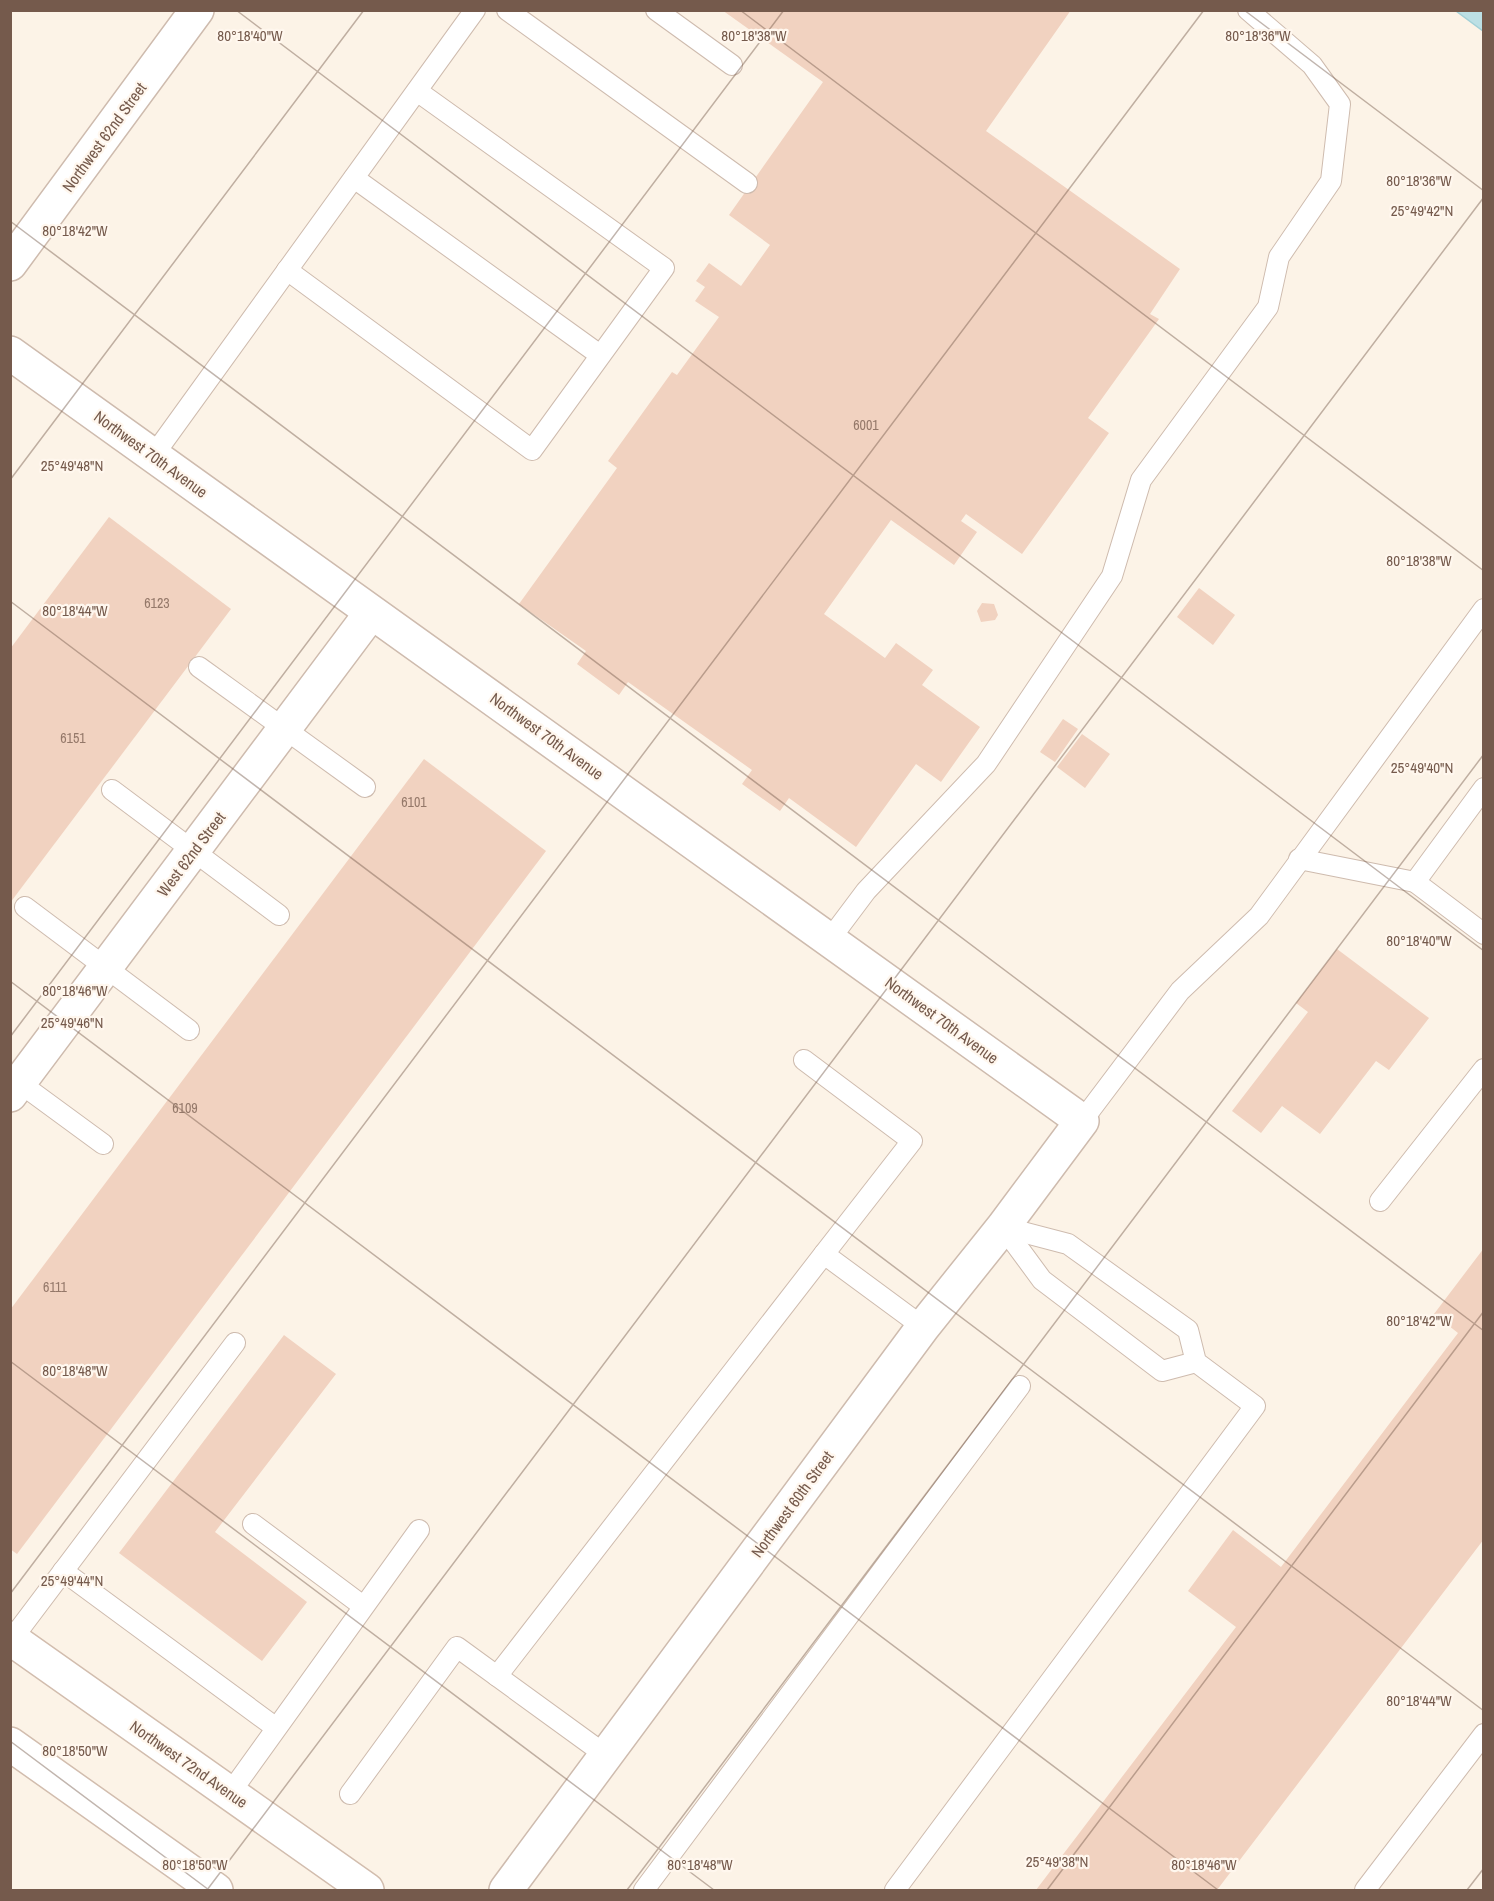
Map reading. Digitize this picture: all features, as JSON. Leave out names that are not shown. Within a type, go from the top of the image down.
[{"type":"street","name":"Northwest 62nd Street","points":[[10,264],[197,10]]},
{"type":"street","name":"Northwest 70th Avenue","points":[[10,353],[1082,1121]]},
{"type":"street","name":"West 62nd Street","points":[[14,1084],[194,851],[371,613]]},
{"type":"street","name":"Northwest 60th Street","points":[[506,1890],[923,1327],[1003,1227],[1082,1121]]},
{"type":"street","name":"Northwest 72nd Avenue","points":[[11,1638],[367,1890]]},
{"type":"street","points":[[10,1744],[216,1890]]},
{"type":"lane","points":[[153,456],[475,10]]},
{"type":"lane","points":[[507,10],[747,183]]},
{"type":"lane","points":[[656,10],[732,65]]},
{"type":"lane","points":[[830,939],[866,891],[986,764],[1112,576],[1141,480],[1268,307],[1279,257],[1331,181],[1340,104],[1312,65],[1248,10]]},
{"type":"lane","points":[[287,270],[532,450],[664,268],[417,91]]},
{"type":"lane","points":[[354,178],[600,355]]},
{"type":"lane","points":[[1082,1121],[1180,991],[1259,916],[1484,609]]},
{"type":"lane","points":[[199,667],[365,787]]},
{"type":"lane","points":[[1415,882],[1484,788]]},
{"type":"lane","points":[[112,790],[279,915]]},
{"type":"lane","points":[[1299,859],[1415,882],[1484,934]]},
{"type":"lane","points":[[25,907],[189,1030]]},
{"type":"lane","points":[[497,1676],[912,1142],[804,1060]]},
{"type":"lane","points":[[1380,1201],[1484,1069]]},
{"type":"lane","points":[[14,1084],[103,1144]]},
{"type":"lane","points":[[1003,1227],[1042,1280],[1162,1371],[1196,1362]]},
{"type":"lane","points":[[895,1890],[1255,1406],[1196,1362],[1188,1330],[1068,1244],[1003,1227]]},
{"type":"lane","points":[[824,1254],[923,1327]]},
{"type":"lane","points":[[11,1638],[235,1343]]},
{"type":"lane","points":[[644,1890],[1020,1386]]},
{"type":"lane","points":[[252,1524],[363,1606]]},
{"type":"lane","points":[[230,1793],[275,1727],[419,1530]]},
{"type":"lane","points":[[63,1571],[275,1727]]},
{"type":"lane","points":[[350,1794],[457,1647],[607,1756]]},
{"type":"lane","points":[[1365,1890],[1484,1734]]},
{"type":"water","points":[[1456,11],[1483,11],[1483,31]]},
{"type":"building","points":[[722,10],[1071,10],[986,131],[1180,269],[1150,314],[1159,319],[1088,418],[1109,433],[1022,554],[966,514],[961,521],[977,532],[954,565],[891,520],[824,614],[885,658],[896,643],[933,670],[922,685],[980,727],[941,782],[916,764],[856,847],[789,798],[780,811],[742,784],[752,770],[628,682],[619,695],[577,664],[586,651],[519,604],[617,468],[608,461],[672,372],[677,375],[719,317],[695,301],[705,287],[696,281],[709,263],[741,286],[770,245],[729,215],[823,82]]},
{"type":"building","points":[[109,517],[231,609],[10,903],[10,649]]},
{"type":"building","points":[[1199,588],[1235,615],[1213,645],[1177,617]]},
{"type":"building","points":[[982,603],[994,604],[998,615],[995,620],[981,622],[977,611]]},
{"type":"building","points":[[1063,719],[1078,729],[1055,762],[1040,752]]},
{"type":"building","points":[[1082,734],[1110,754],[1085,788],[1057,767]]},
{"type":"building","points":[[424,759],[546,851],[17,1554],[10,1549],[10,1310]]},
{"type":"building","points":[[1337,949],[1429,1018],[1389,1070],[1376,1061],[1320,1134],[1282,1106],[1261,1133],[1232,1111],[1308,1012],[1296,1003]]},
{"type":"building","points":[[1484,1248],[1484,1539],[1217,1890],[1036,1890],[1236,1627],[1188,1591],[1233,1530],[1281,1567],[1458,1333],[1434,1314]]},
{"type":"building","points":[[284,1335],[336,1374],[215,1532],[307,1602],[262,1661],[119,1553]]}]
